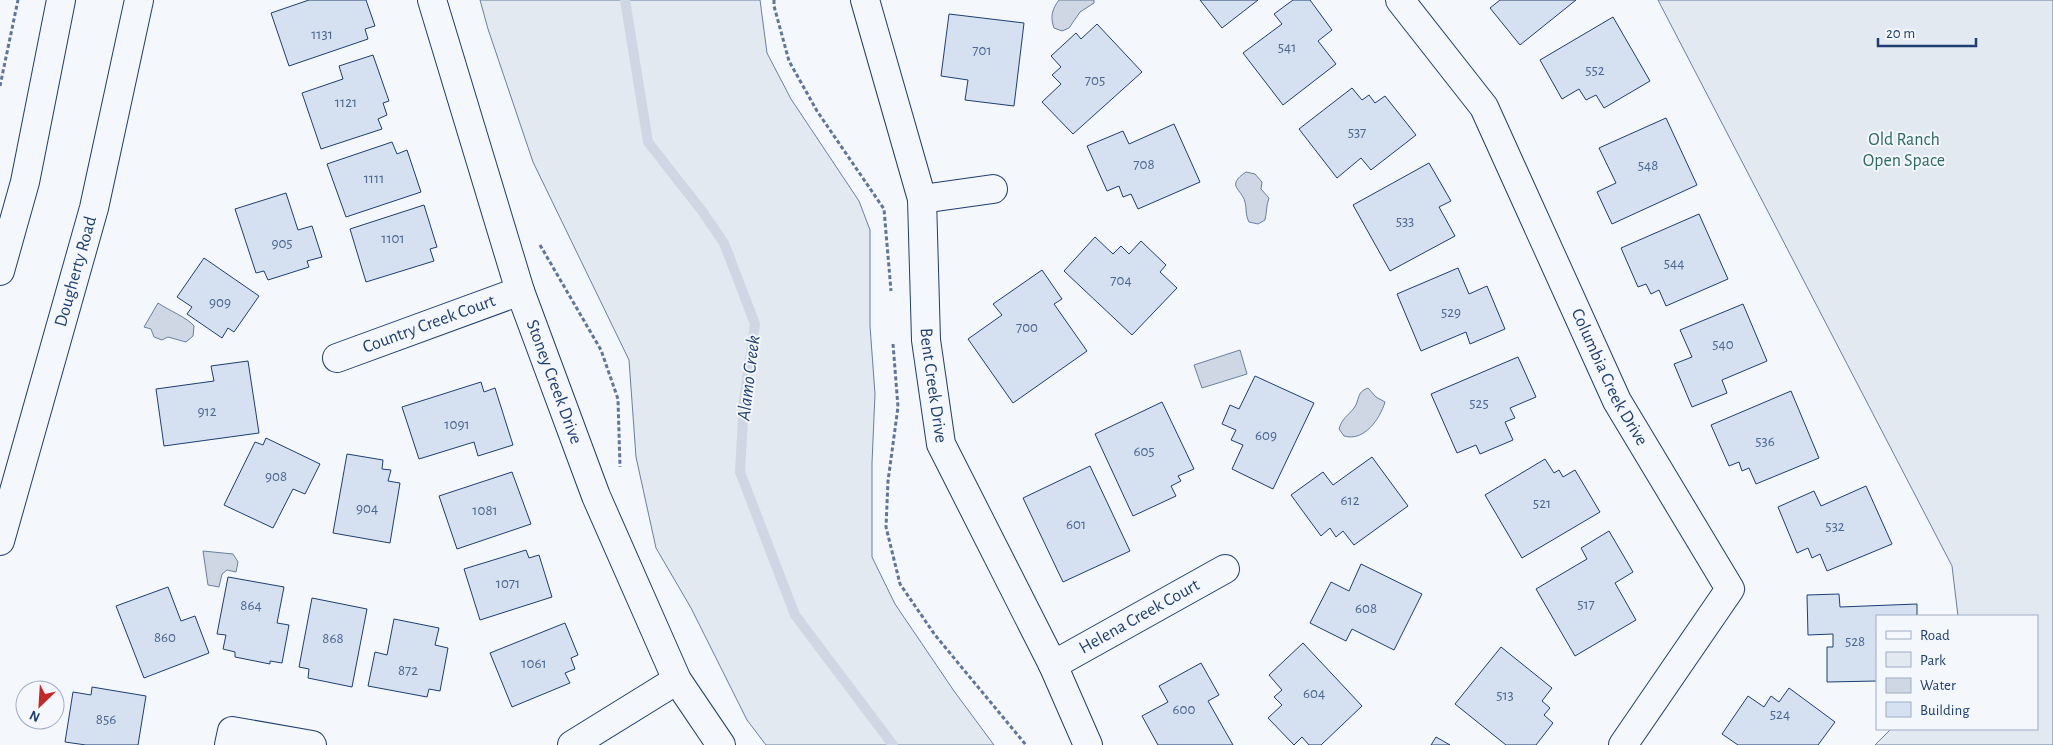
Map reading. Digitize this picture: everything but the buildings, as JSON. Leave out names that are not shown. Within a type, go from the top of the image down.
[{"type":"street","points":[[0,271],[24,182],[61,0]]},
{"type":"street","name":"Dougherty Road","points":[[0,541],[94,208],[139,0]]},
{"type":"street","name":"Stoney Creek Drive","points":[[432,0],[520,290],[596,496],[677,680],[721,745]]},
{"type":"street","name":"Bent Creek Drive","points":[[865,0],[922,199],[926,340],[941,444],[1053,665],[1088,745]]},
{"type":"street","name":"Columbia Creek Drive","points":[[1400,0],[1484,107],[1617,401],[1730,589],[1623,745]]},
{"type":"street","points":[[922,199],[993,189]]},
{"type":"street","name":"Country Creek Court","points":[[337,358],[520,290]]},
{"type":"street","name":"Helena Creek Court","points":[[1053,665],[1225,569]]},
{"type":"street","points":[[572,745],[677,680]]},
{"type":"street","points":[[229,745],[232,731],[312,745]]},
{"type":"path","points":[[0,86],[18,0]]},
{"type":"path","points":[[774,0],[789,61],[817,111],[884,208],[892,296]]},
{"type":"path","points":[[538,240],[601,350],[618,399],[620,473]]},
{"type":"path","points":[[893,335],[898,407],[888,481],[886,527],[900,584],[936,635],[1026,745]]},
{"type":"green space","points":[[480,0],[760,0],[767,53],[791,99],[859,201],[870,230],[870,326],[875,394],[872,463],[872,557],[895,604],[954,691],[994,745],[766,745],[747,720],[691,608],[656,548],[636,457],[629,360],[533,162]]},
{"type":"green space","name":"Old Ranch Open Space","points":[[1658,0],[2053,0],[2053,745],[1875,745],[1890,730],[2038,730],[2038,615],[1958,615],[1952,566]]},
{"type":"water","points":[[1059,0],[1094,0],[1094,3],[1080,12],[1069,28],[1062,31],[1054,28],[1052,20],[1053,10]]},
{"type":"water","points":[[1246,172],[1255,174],[1262,182],[1261,189],[1269,198],[1265,220],[1258,224],[1249,222],[1245,202],[1236,187],[1237,181]]},
{"type":"water","points":[[158,303],[191,323],[194,326],[193,336],[186,342],[168,337],[162,340],[154,337],[151,329],[144,327]]},
{"type":"water","points":[[1240,350],[1247,374],[1202,388],[1194,365]]},
{"type":"water","points":[[1368,388],[1376,397],[1385,402],[1383,409],[1370,428],[1358,436],[1344,436],[1339,429],[1342,422],[1356,405],[1360,394]]},
{"type":"water","points":[[203,551],[233,554],[238,562],[236,572],[227,570],[222,574],[219,587],[208,585]]},
{"type":"waterway","name":"Alamo Creek","points":[[625,0],[648,142],[702,211],[724,243],[755,324],[744,401],[740,472],[795,615],[893,745]]}]
